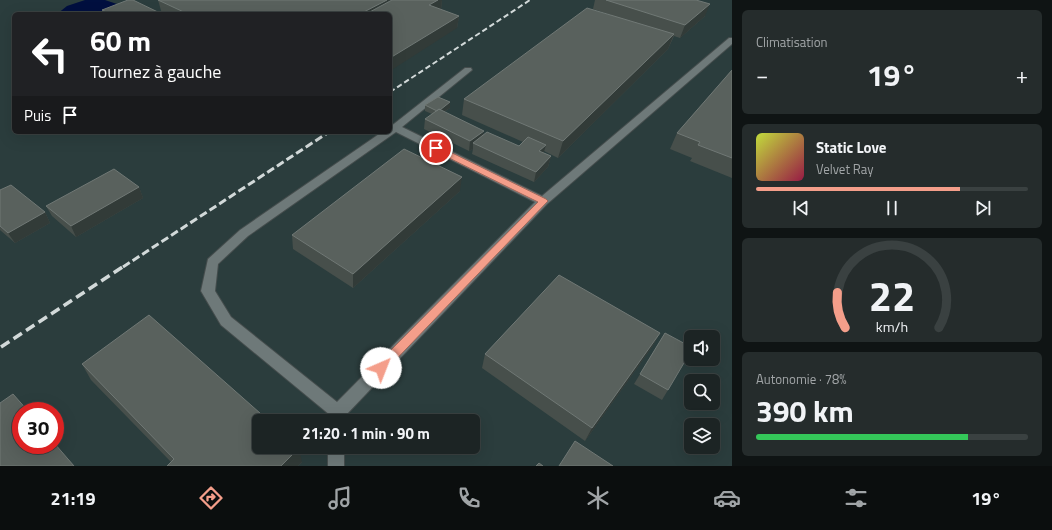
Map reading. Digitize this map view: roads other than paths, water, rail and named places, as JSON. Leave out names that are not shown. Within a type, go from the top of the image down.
[{"type":"street","points":[[340,414],[543,201],[732,40]]},
{"type":"street","points":[[468,70],[392,131],[543,201]]},
{"type":"street","points":[[336,414],[226,321],[208,291],[212,262],[244,233],[388,134]]},
{"type":"street","points":[[336,454],[336,466]]},
{"type":"railway","points":[[392,91],[530,0]]},
{"type":"railway","points":[[123,267],[326,134]]},
{"type":"railway","points":[[1,347],[124,266]]}]
